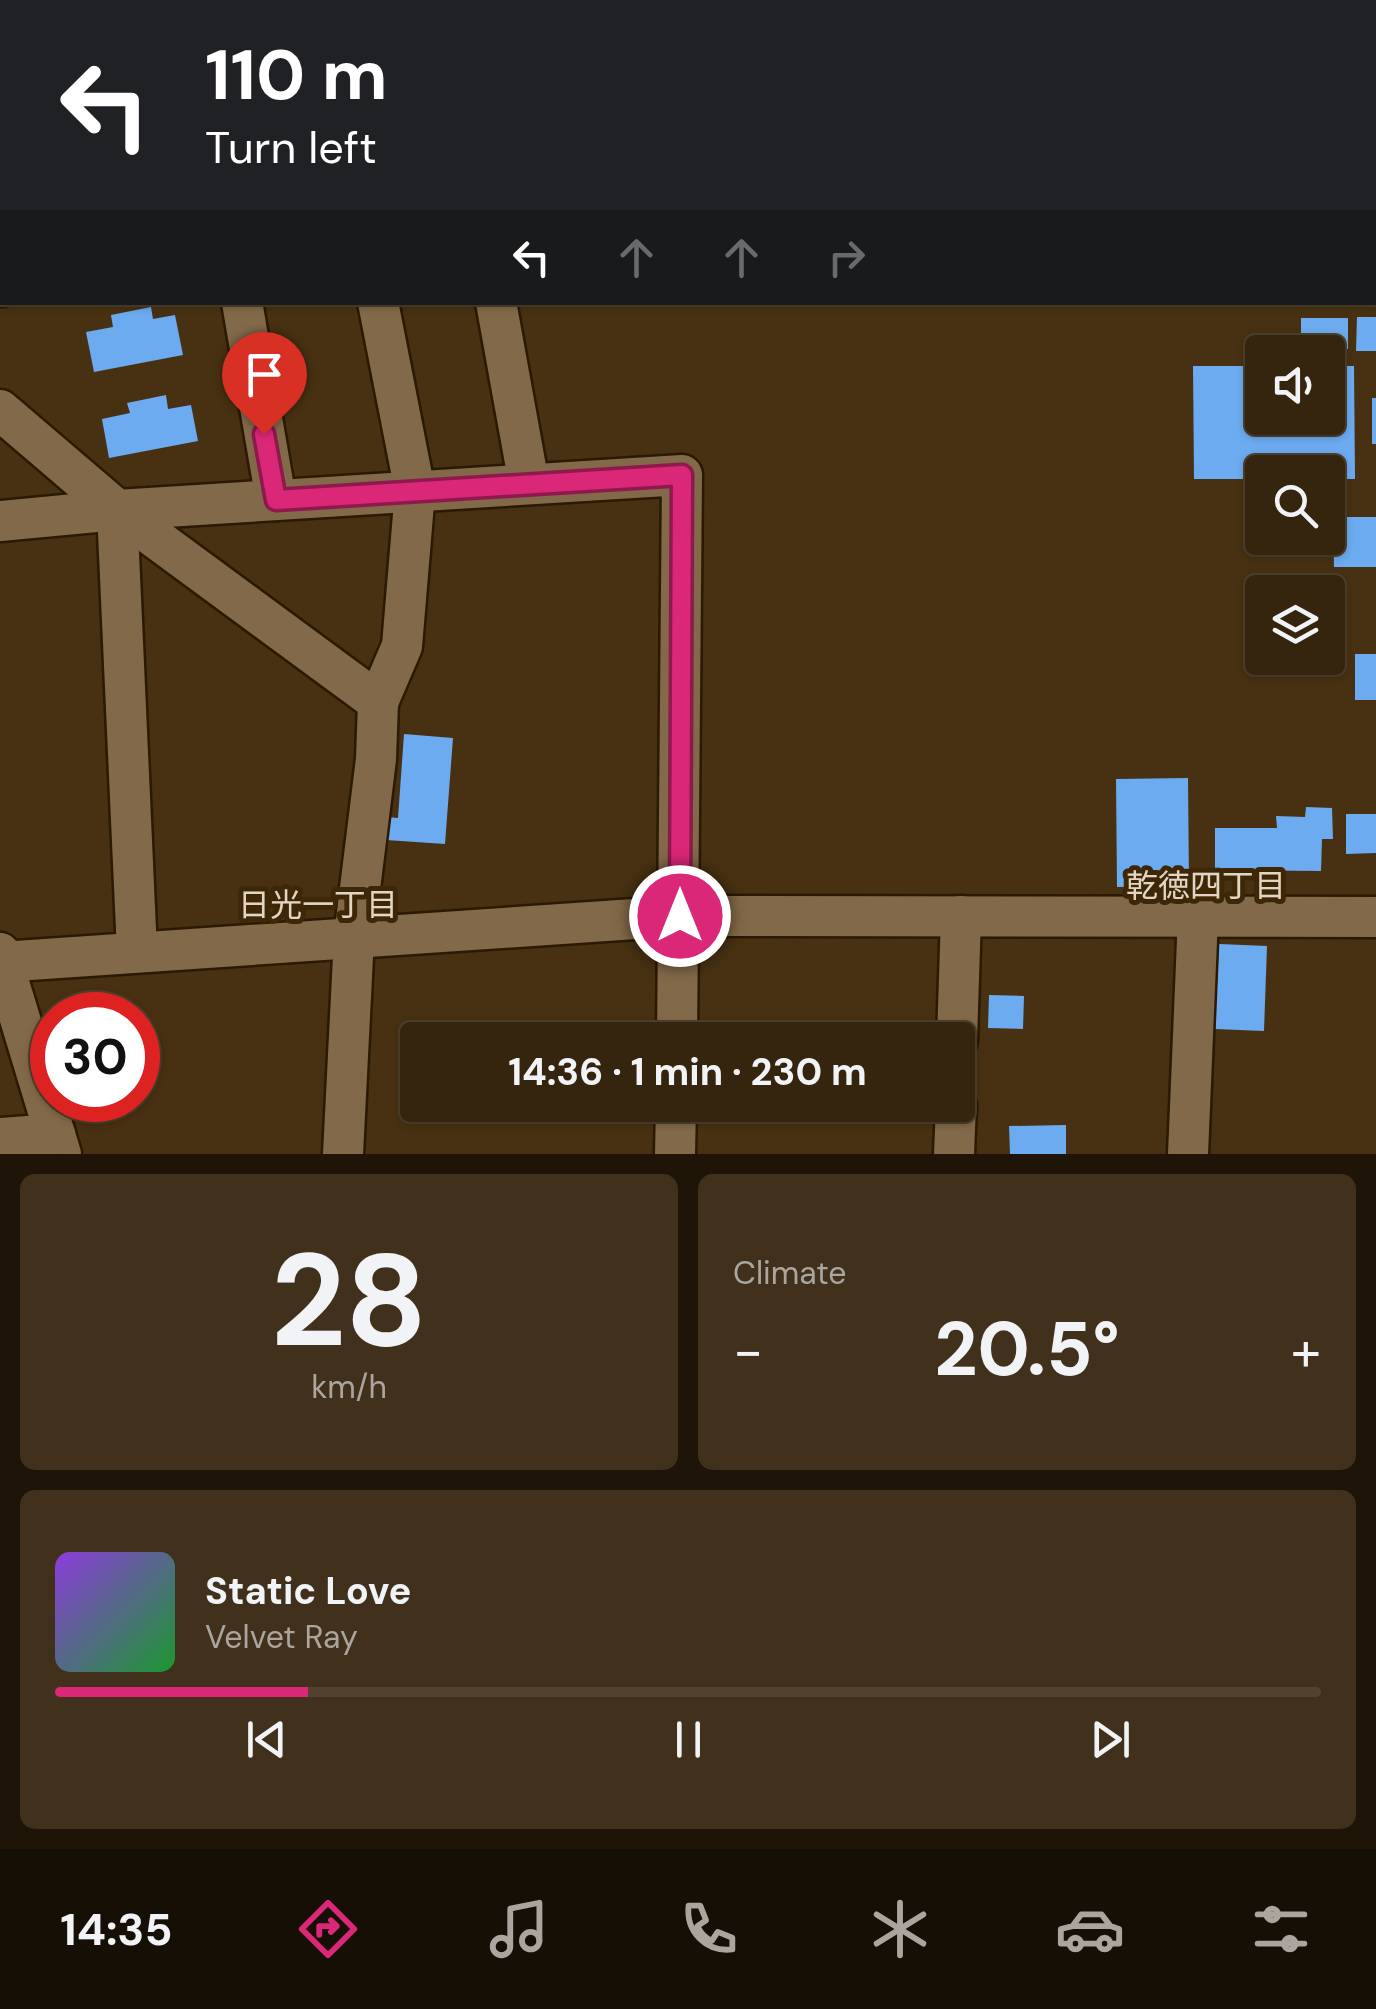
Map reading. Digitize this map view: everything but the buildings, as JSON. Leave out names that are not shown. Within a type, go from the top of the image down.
[{"type":"street","points":[[243,305],[276,500]]},
{"type":"street","points":[[343,1154],[354,936],[376,759],[378,702],[402,646],[415,491],[379,305]]},
{"type":"street","points":[[497,305],[529,484]]},
{"type":"street","points":[[0,410],[116,510],[378,702]]},
{"type":"street","points":[[0,520],[682,475],[677,1022]]},
{"type":"street","points":[[116,510],[137,952]]},
{"type":"street","points":[[0,1138],[58,1144],[1,959],[680,916],[1376,917]]},
{"type":"street","points":[[958,1022],[961,916]]},
{"type":"street","points":[[1188,1154],[1198,916]]},
{"type":"street","points":[[675,1154],[676,1122]]},
{"type":"street","points":[[954,1154],[955,1122]]},
{"type":"district","name":"乾徳四丁目","points":[[1206,886]]},
{"type":"district","name":"日光一丁目","points":[[318,905]]},
{"type":"route","points":[[264,434],[276,500],[682,475],[680,916]]}]
